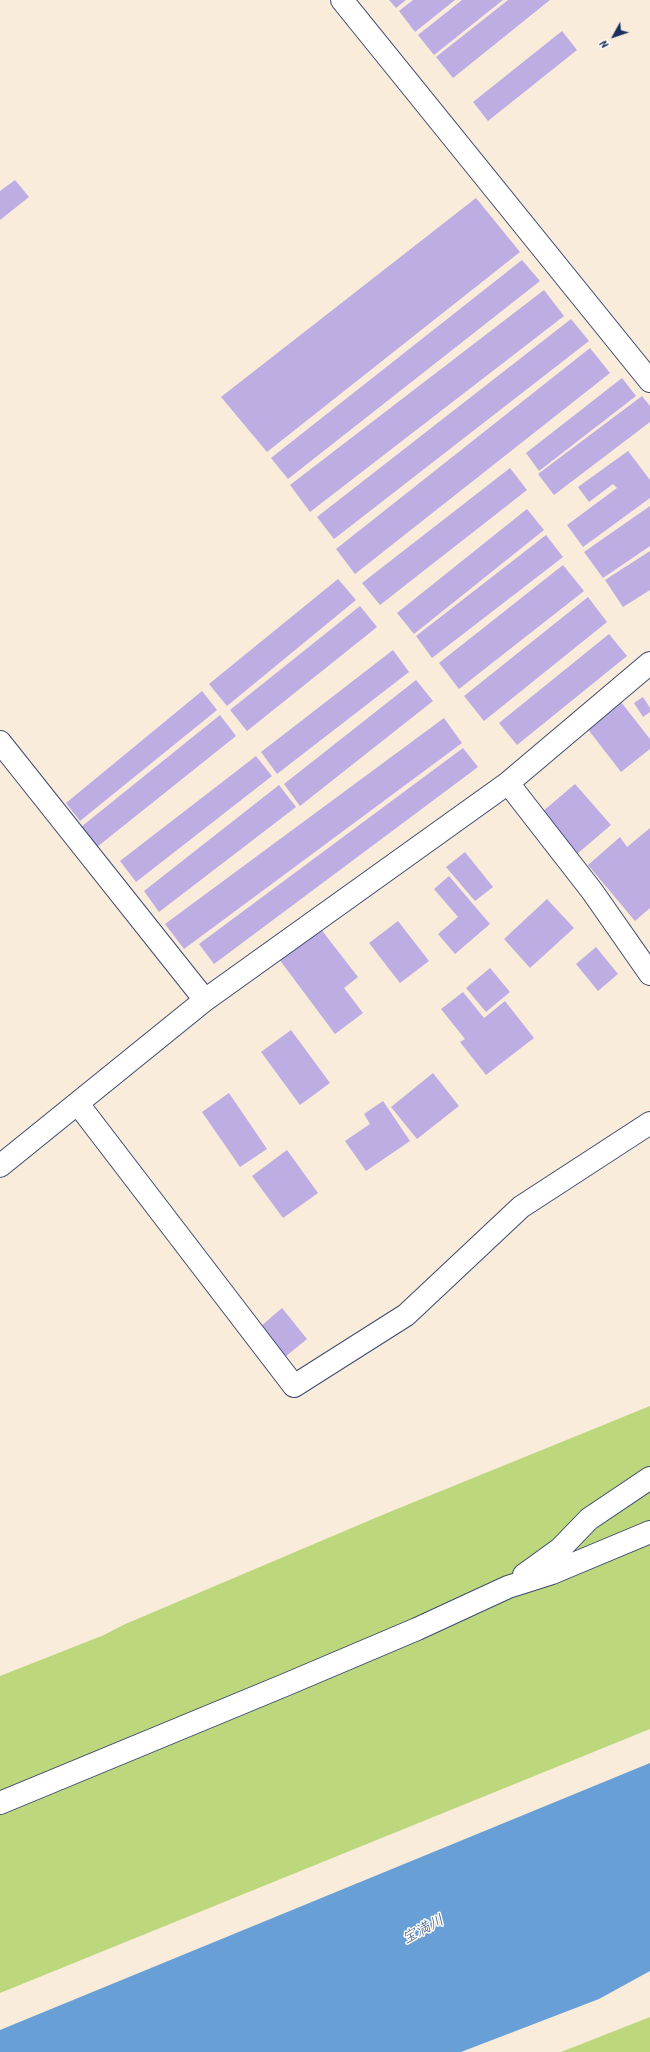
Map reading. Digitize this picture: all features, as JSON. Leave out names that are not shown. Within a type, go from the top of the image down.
[{"type":"street","points":[[342,0],[650,381]]},
{"type":"street","points":[[0,1166],[205,1000],[508,783],[650,663]]},
{"type":"street","points":[[0,742],[205,1000]]},
{"type":"street","points":[[508,783],[592,891],[650,974]]},
{"type":"street","points":[[78,1104],[294,1386],[406,1315],[521,1207],[650,1122]]},
{"type":"street","points":[[508,1586],[560,1550],[589,1519],[650,1478]]},
{"type":"street","points":[[0,1803],[300,1679],[417,1629],[508,1586],[552,1573],[650,1532]]},
{"type":"green space","points":[[650,1406],[650,1729],[0,1993],[0,1676],[104,1635],[123,1625],[387,1513]]},
{"type":"green space","points":[[650,2017],[650,2052],[561,2052]]},
{"type":"water","name":"宝満川","points":[[650,1763],[650,1971],[599,1999],[461,2052],[0,2052],[0,2030]]},
{"type":"building","points":[[389,0],[406,0],[396,8]]},
{"type":"building","points":[[413,0],[455,0],[415,32],[399,11]]},
{"type":"building","points":[[462,0],[503,0],[434,55],[418,35]]},
{"type":"building","points":[[508,0],[550,0],[453,78],[436,57]]},
{"type":"building","points":[[562,31],[577,50],[488,121],[473,102]]},
{"type":"building","points":[[15,180],[29,197],[0,220],[0,191]]},
{"type":"building","points":[[476,198],[520,252],[267,452],[221,397]]},
{"type":"building","points":[[522,260],[540,281],[288,479],[271,458]]},
{"type":"building","points":[[544,290],[564,316],[310,512],[290,485]]},
{"type":"building","points":[[571,319],[589,341],[334,539],[317,517]]},
{"type":"building","points":[[590,348],[610,373],[355,574],[336,549]]},
{"type":"building","points":[[622,378],[636,396],[539,471],[526,453]]},
{"type":"building","points":[[642,396],[650,406],[650,422],[554,495],[538,474]]},
{"type":"building","points":[[628,451],[650,480],[650,498],[583,547],[567,525],[617,488],[613,484],[589,502],[578,487]]},
{"type":"building","points":[[510,468],[527,490],[380,605],[362,583]]},
{"type":"building","points":[[650,506],[650,546],[603,578],[584,552]]},
{"type":"building","points":[[527,509],[544,530],[414,634],[397,613]]},
{"type":"building","points":[[546,535],[563,557],[432,658],[416,636]]},
{"type":"building","points":[[650,551],[650,590],[623,607],[605,580]]},
{"type":"building","points":[[563,565],[584,591],[459,689],[439,663]]},
{"type":"building","points":[[338,579],[356,600],[227,706],[209,684]]},
{"type":"building","points":[[588,597],[607,622],[484,721],[464,696]]},
{"type":"building","points":[[360,606],[377,627],[247,731],[230,710]]},
{"type":"building","points":[[609,634],[627,656],[517,745],[499,723]]},
{"type":"building","points":[[393,650],[409,672],[277,774],[261,752]]},
{"type":"building","points":[[416,680],[433,701],[300,806],[284,784]]},
{"type":"building","points":[[202,691],[217,710],[80,821],[66,803]]},
{"type":"building","points":[[643,697],[650,708],[650,712],[643,717],[634,703]]},
{"type":"building","points":[[621,702],[650,739],[650,749],[621,772],[587,728]]},
{"type":"building","points":[[220,715],[236,736],[97,847],[81,827]]},
{"type":"building","points":[[444,718],[462,743],[184,949],[165,924]]},
{"type":"building","points":[[463,748],[478,767],[214,964],[199,944]]},
{"type":"building","points":[[256,756],[272,776],[136,882],[120,861]]},
{"type":"building","points":[[575,784],[611,825],[577,854],[542,812]]},
{"type":"building","points":[[279,785],[296,807],[159,912],[144,891]]},
{"type":"building","points":[[650,828],[650,908],[635,921],[588,865],[620,837],[627,847]]},
{"type":"building","points":[[465,852],[493,887],[475,901],[446,867]]},
{"type":"building","points":[[449,876],[490,924],[455,954],[438,934],[458,917],[434,889]]},
{"type":"building","points":[[547,899],[574,928],[530,968],[504,939]]},
{"type":"building","points":[[398,921],[429,961],[400,983],[369,943]]},
{"type":"building","points":[[320,928],[358,977],[344,988],[363,1013],[335,1034],[279,959]]},
{"type":"building","points":[[596,947],[618,974],[598,991],[576,964]]},
{"type":"building","points":[[490,968],[510,992],[486,1012],[466,988]]},
{"type":"building","points":[[463,992],[484,1018],[505,1001],[534,1038],[486,1075],[460,1042],[465,1039],[441,1009]]},
{"type":"building","points":[[291,1030],[330,1083],[300,1105],[261,1052]]},
{"type":"building","points":[[433,1073],[459,1106],[417,1139],[391,1107]]},
{"type":"building","points":[[229,1093],[267,1149],[240,1167],[202,1112]]},
{"type":"building","points":[[383,1101],[410,1141],[366,1171],[345,1141],[370,1124],[364,1114]]},
{"type":"building","points":[[287,1150],[318,1193],[283,1218],[252,1176]]},
{"type":"building","points":[[282,1308],[307,1339],[285,1357],[260,1327]]}]
